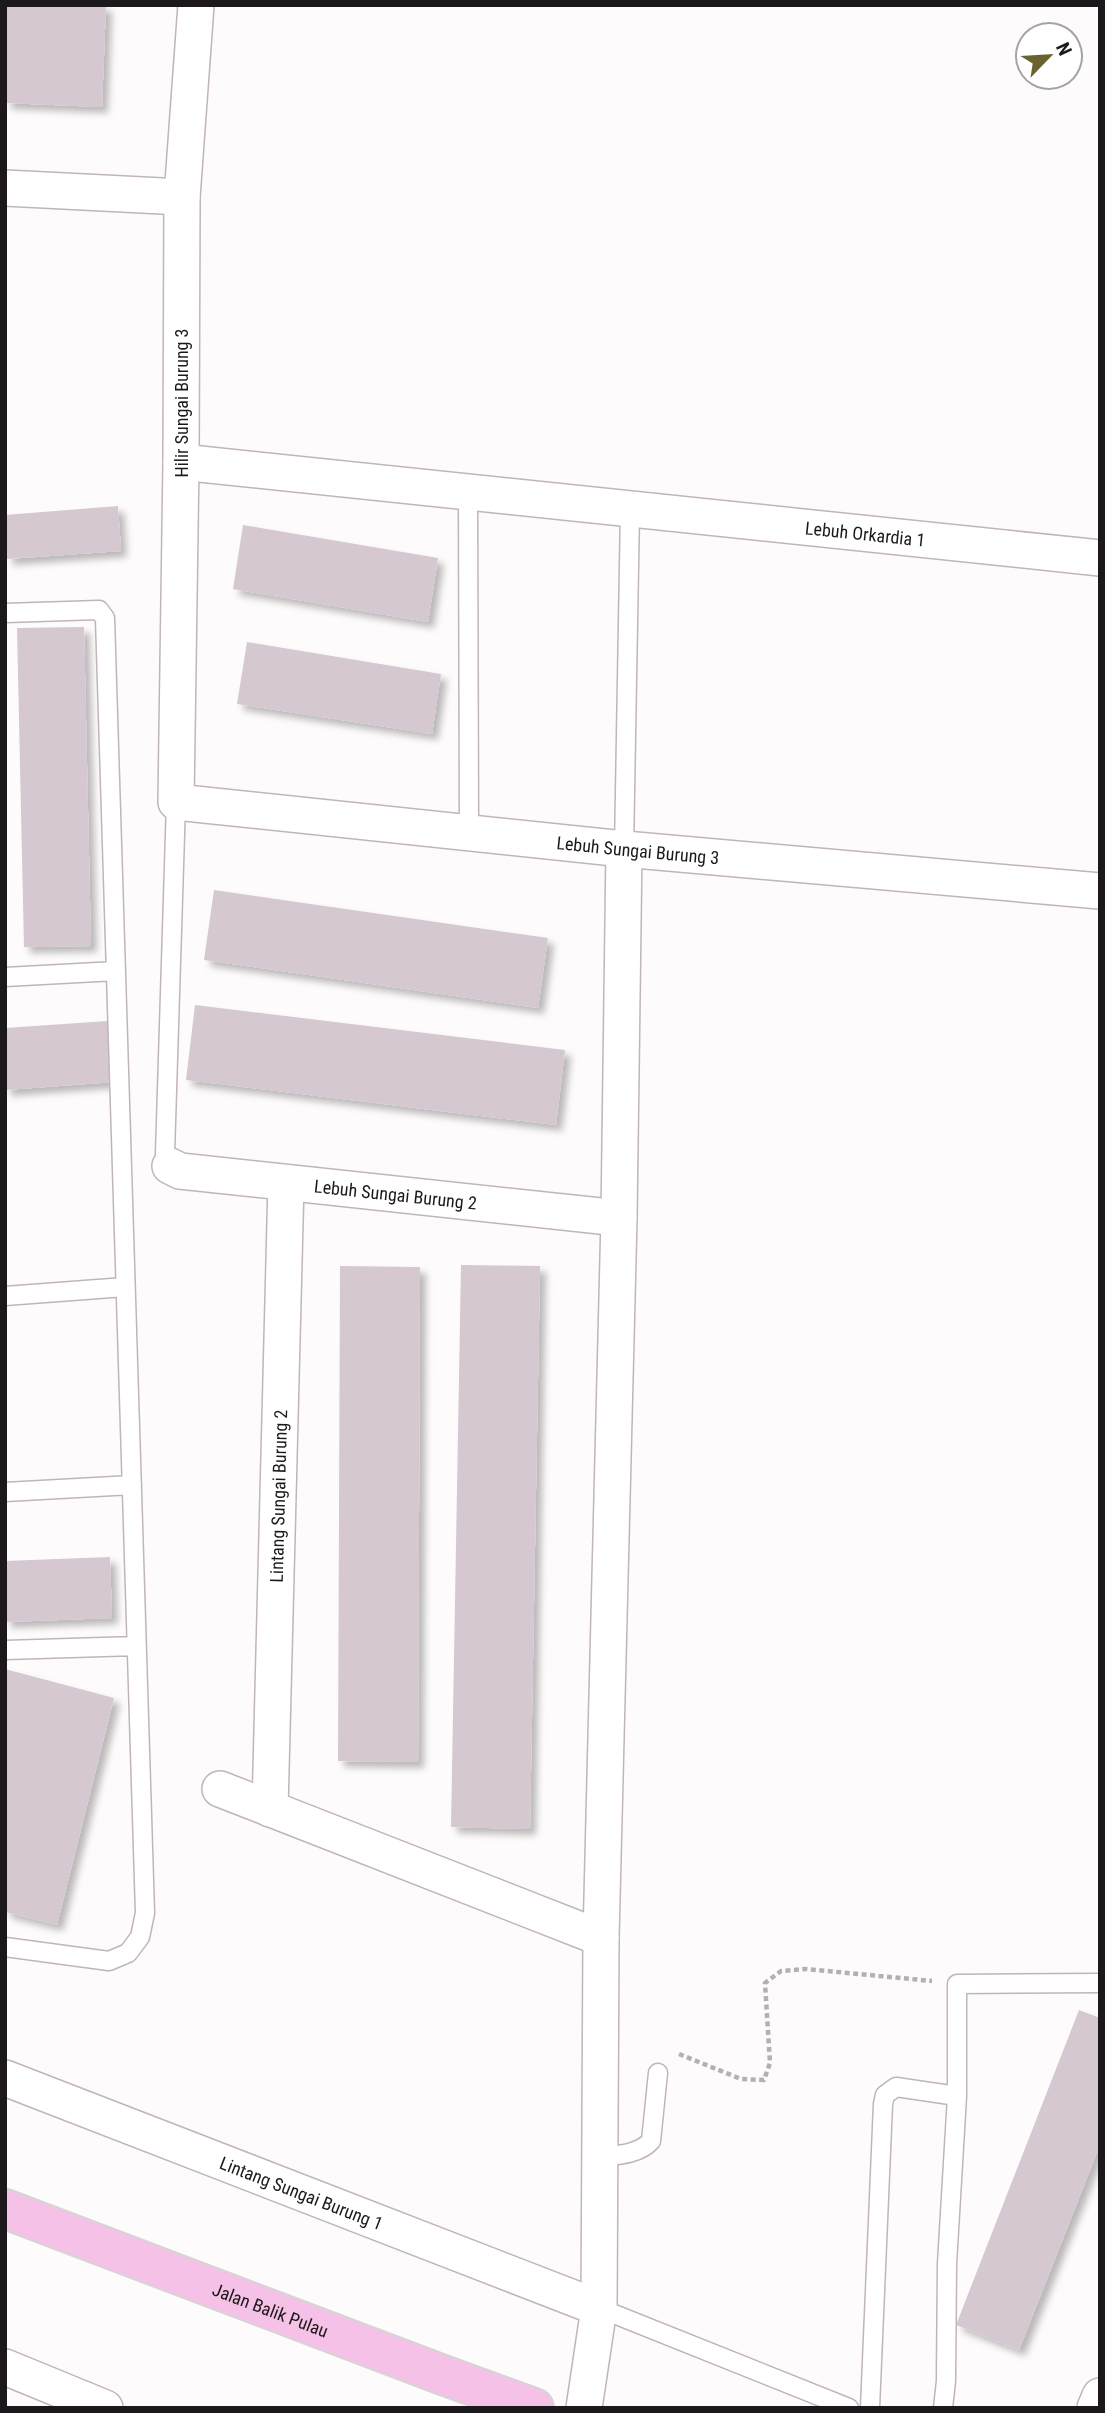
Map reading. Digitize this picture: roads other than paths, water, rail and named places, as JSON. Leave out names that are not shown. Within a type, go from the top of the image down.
[{"type":"main road","name":"Jalan Balik Pulau","points":[[5,2209],[534,2408]]},
{"type":"street","name":"Hilir Sungai Burung 3","points":[[176,802],[182,197],[196,5]]},
{"type":"street","points":[[5,188],[182,197]]},
{"type":"street","name":"Lebuh Orkardia 1","points":[[181,462],[1100,558]]},
{"type":"street","name":"Lebuh Sungai Burung 3","points":[[176,802],[624,849],[1100,891]]},
{"type":"street","points":[[584,2408],[599,2308],[601,1938],[619,1218],[624,849]]},
{"type":"street","name":"Lebuh Sungai Burung 2","points":[[170,1166],[180,1171],[619,1218]]},
{"type":"street","name":"Lintang Sungai Burung 2","points":[[270,1809],[286,1183]]},
{"type":"street","points":[[220,1789],[601,1938]]},
{"type":"street","name":"Lintang Sungai Burung 1","points":[[5,2078],[599,2308]]},
{"type":"street","points":[[5,2367],[105,2408]]},
{"type":"street","points":[[1095,2408],[1100,2396]]},
{"type":"lane","points":[[468,492],[469,832]]},
{"type":"lane","points":[[624,849],[630,510]]},
{"type":"lane","points":[[5,613],[99,610],[105,618],[145,1913],[140,1937],[128,1954],[109,1961],[5,1947]]},
{"type":"lane","points":[[170,1166],[165,1154],[176,802]]},
{"type":"lane","points":[[5,977],[116,971]]},
{"type":"lane","points":[[5,1296],[125,1287]]},
{"type":"lane","points":[[5,1492],[132,1485]]},
{"type":"lane","points":[[5,1650],[136,1646]]},
{"type":"lane","points":[[943,2408],[946,2381],[947,2264],[957,2096],[957,1984],[1100,1983]]},
{"type":"lane","points":[[598,2157],[636,2151],[645,2148],[652,2141],[658,2073]]},
{"type":"lane","points":[[870,2408],[883,2105],[886,2095],[896,2087],[957,2096]]},
{"type":"lane","points":[[599,2308],[849,2408]]}]
